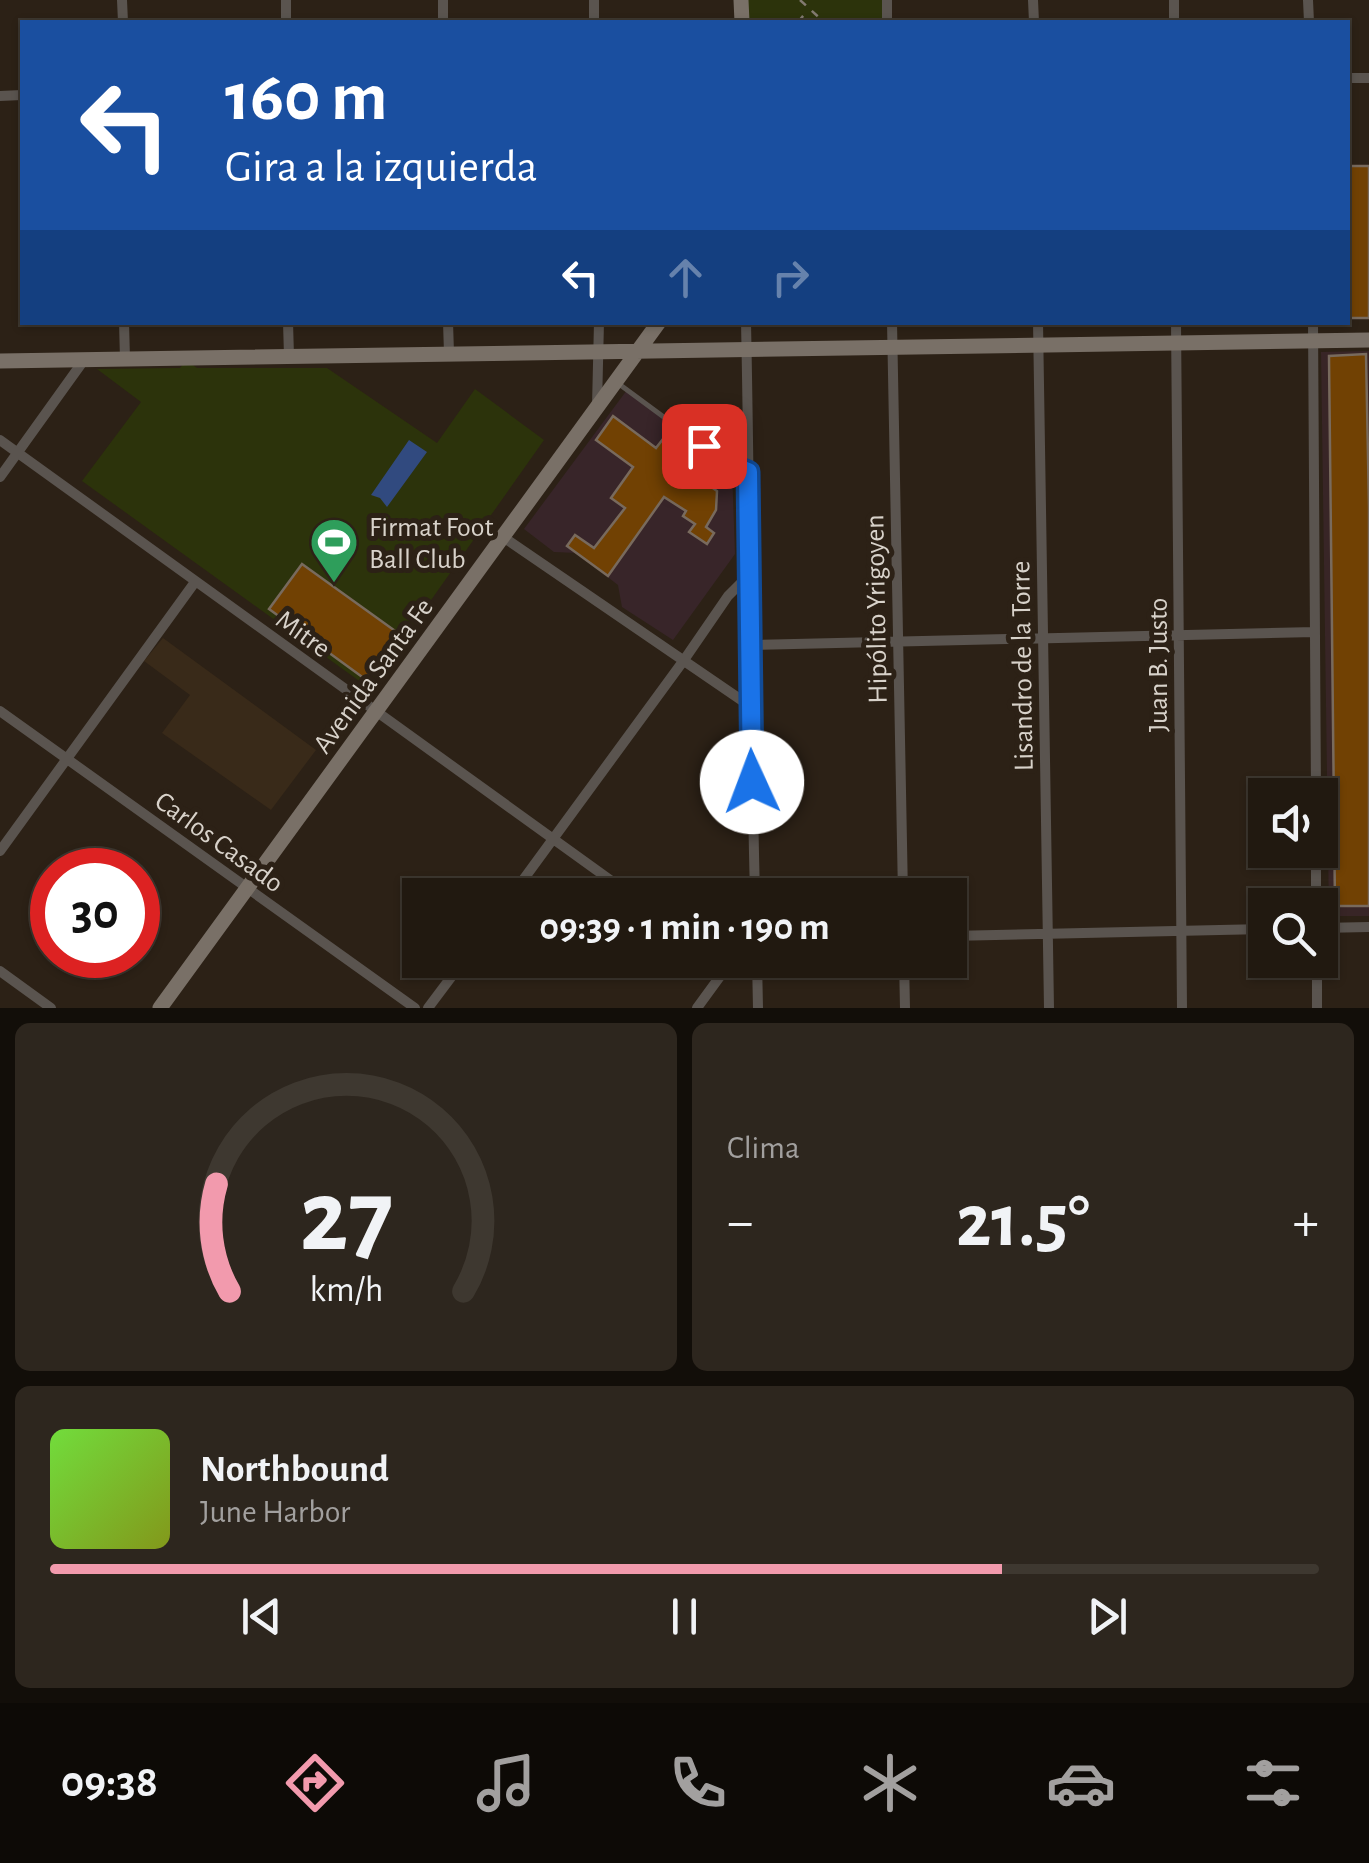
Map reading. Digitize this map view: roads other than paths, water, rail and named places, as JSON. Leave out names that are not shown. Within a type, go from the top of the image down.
[{"type":"street","points":[[124,325],[124,359]]},
{"type":"street","points":[[288,325],[288,356]]},
{"type":"street","points":[[448,325],[449,353]]},
{"type":"street","points":[[598,407],[599,325]]},
{"type":"street","name":"Avenida Santa Fe","points":[[160,1008],[657,325]]},
{"type":"street","points":[[746,325],[755,878]]},
{"type":"street","name":"Hipólito Yrigoyen","points":[[892,325],[903,878]]},
{"type":"street","name":"Lisandro de la Torre","points":[[1038,325],[1049,1008]]},
{"type":"street","name":"Juan B. Justo","points":[[1176,325],[1182,1008]]},
{"type":"street","points":[[1313,325],[1316,778]]},
{"type":"street","points":[[0,361],[1369,340]]},
{"type":"street","points":[[0,476],[84,359]]},
{"type":"street","name":"Mitre","points":[[0,440],[607,878]]},
{"type":"street","points":[[503,536],[750,706]]},
{"type":"street","points":[[524,878],[728,596],[750,574]]},
{"type":"street","points":[[0,851],[194,582]]},
{"type":"street","points":[[752,644],[1315,632]]},
{"type":"street","name":"Carlos Casado","points":[[0,711],[415,1008]]},
{"type":"street","points":[[1338,928],[1369,928]]},
{"type":"street","points":[[967,936],[1248,930]]},
{"type":"street","points":[[0,971],[52,1008]]},
{"type":"street","points":[[428,1008],[450,978]]},
{"type":"street","points":[[697,1008],[717,978]]},
{"type":"street","points":[[757,978],[758,1008]]},
{"type":"street","points":[[904,978],[905,1008]]},
{"type":"street","points":[[1317,978],[1317,1008]]},
{"type":"lane","points":[[616,382],[726,463],[748,472]]},
{"type":"water","points":[[409,440],[427,452],[387,507],[371,495]]},
{"type":"place","name":"Firmat Foot Ball Club","points":[[334,584]]}]
